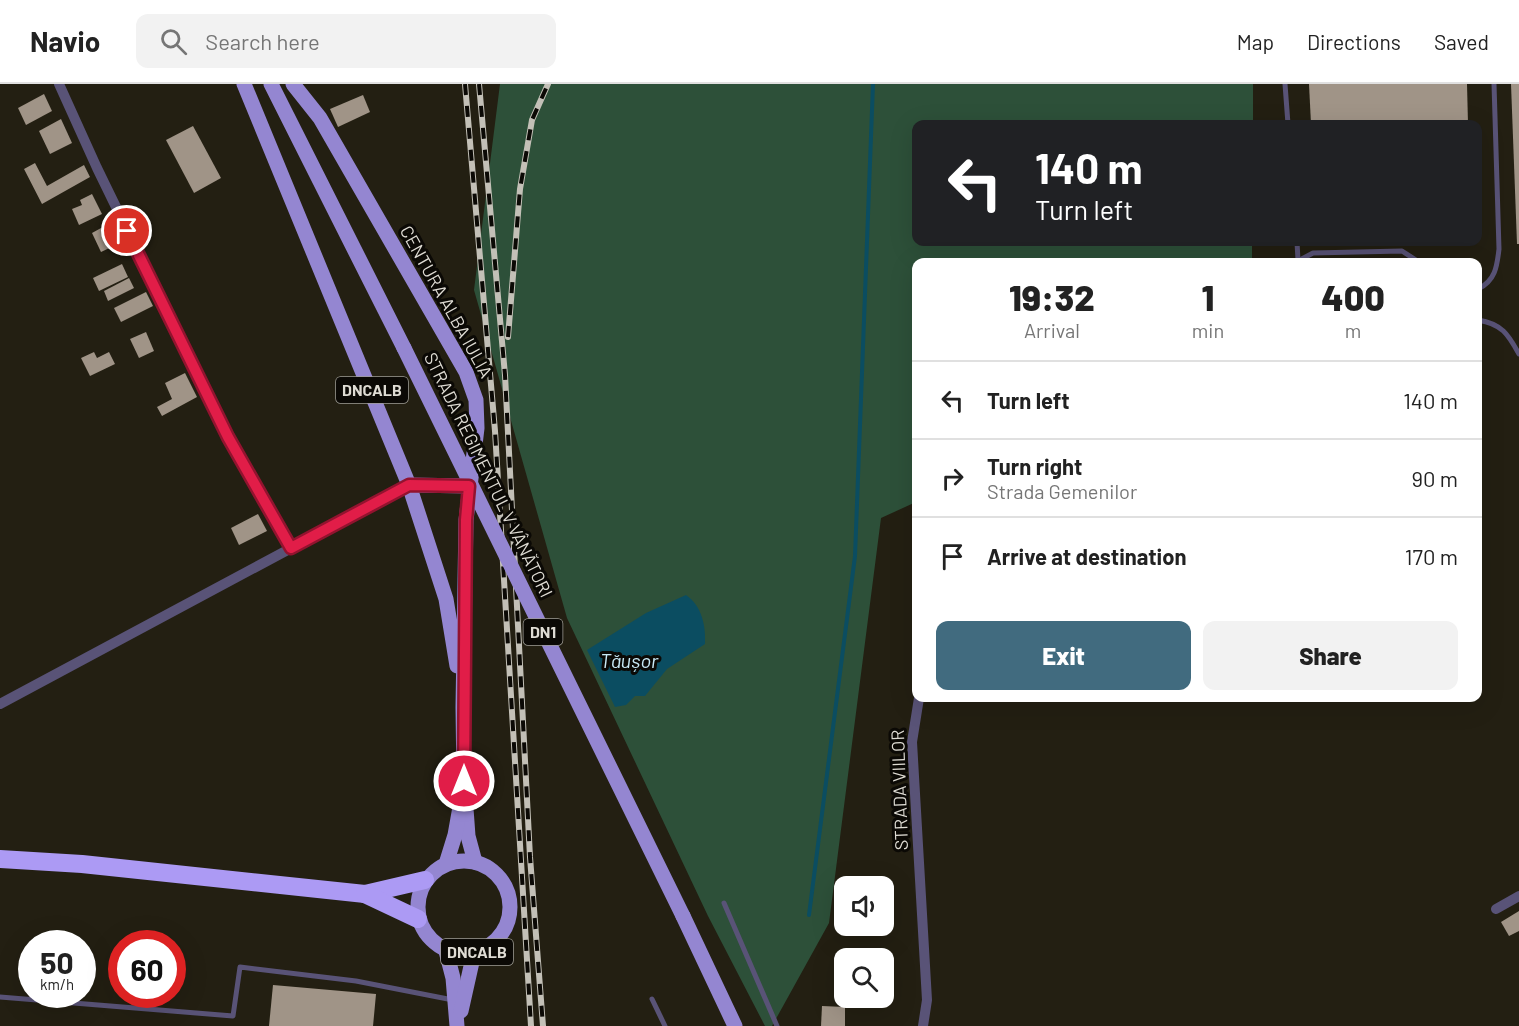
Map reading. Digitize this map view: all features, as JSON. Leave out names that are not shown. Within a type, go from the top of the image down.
[{"type":"highway","points":[[0,859],[82,864],[365,894],[425,880]]},
{"type":"highway","points":[[365,894],[418,919]]},
{"type":"main road","name":"CENTURA ALBA IULIA","points":[[244,84],[409,485],[446,599],[463,707]]},
{"type":"main road","name":"STRADA REGIMENTUL V VÂNĂTORI","points":[[271,84],[404,348],[735,1026]]},
{"type":"main road","name":"CENTURA ALBA IULIA","points":[[293,84],[320,118],[466,372],[476,400],[477,428],[466,520],[463,707],[464,781],[468,836],[475,862]]},
{"type":"main road","points":[[409,485],[469,486]]},
{"type":"main road","name":"CENTURA ALBA IULIA","points":[[446,864],[455,835],[464,781]]},
{"type":"main road","points":[[418,919],[418,899],[425,880],[446,864],[460,860],[475,862]]},
{"type":"main road","name":"DNCALB","points":[[418,919],[424,933],[446,951],[460,954],[474,953],[489,947],[500,936],[508,923],[510,907],[508,892],[501,878],[489,868],[475,862]]},
{"type":"main road","name":"DNCALB","points":[[446,951],[458,1026]]},
{"type":"main road","name":"DNCALB","points":[[458,1026],[466,980],[474,953]]},
{"type":"street","points":[[59,84],[228,437],[291,548]]},
{"type":"street","points":[[0,704],[409,485]]},
{"type":"street","name":"STRADA VIILOR","points":[[918,702],[912,742],[927,1000],[922,1026]]},
{"type":"street","points":[[1496,909],[1519,896]]},
{"type":"lane","points":[[1285,84],[1288,120]]},
{"type":"lane","points":[[1482,288],[1496,272],[1499,249],[1494,84]]},
{"type":"lane","points":[[1303,258],[1313,253],[1402,251],[1413,258]]},
{"type":"lane","points":[[1482,321],[1492,322],[1506,330],[1519,354]]},
{"type":"lane","points":[[724,903],[777,1026]]},
{"type":"lane","points":[[0,997],[233,1016],[240,967],[356,981],[455,1000]]},
{"type":"lane","points":[[652,999],[665,1026]]},
{"type":"green space","points":[[500,84],[1253,84],[1253,120],[912,120],[912,246],[1252,246],[1252,258],[912,258],[912,504],[881,518],[829,923],[772,1026],[765,1026],[708,916],[567,618],[474,290]]},
{"type":"water","name":"Tăușor","points":[[686,595],[696,605],[702,617],[705,644],[667,669],[645,696],[635,696],[626,705],[615,707],[587,650],[646,613]]},
{"type":"building","points":[[1309,84],[1467,84],[1468,120],[1311,120]]},
{"type":"building","points":[[1511,84],[1519,84],[1519,244],[1517,244]]},
{"type":"building","points":[[44,94],[52,111],[26,125],[18,108]]},
{"type":"building","points":[[363,95],[370,112],[338,127],[330,109]]},
{"type":"building","points":[[61,119],[72,143],[50,154],[39,131]]},
{"type":"building","points":[[193,126],[221,178],[194,193],[166,140]]},
{"type":"building","points":[[35,163],[47,186],[84,165],[90,177],[42,204],[24,169]]},
{"type":"building","points":[[92,194],[102,214],[79,225],[72,209],[82,205],[80,200]]},
{"type":"building","points":[[112,222],[122,242],[101,252],[92,233]]},
{"type":"building","points":[[122,264],[128,277],[99,291],[93,278]]},
{"type":"building","points":[[129,278],[134,288],[108,301],[104,291]]},
{"type":"building","points":[[146,292],[153,306],[121,322],[114,308]]},
{"type":"building","points":[[146,332],[154,351],[139,358],[130,339]]},
{"type":"building","points":[[94,352],[97,358],[109,352],[115,364],[90,376],[81,358]]},
{"type":"building","points":[[185,373],[197,397],[162,416],[157,407],[172,399],[165,383]]},
{"type":"building","points":[[258,514],[267,531],[239,545],[231,528]]},
{"type":"building","points":[[1519,911],[1519,931],[1509,936],[1501,922]]},
{"type":"building","points":[[273,985],[376,994],[373,1026],[269,1026]]},
{"type":"building","points":[[822,1006],[845,1008],[845,1026],[821,1026]]},
{"type":"waterway","points":[[809,915],[855,556],[873,84]]},
{"type":"railway","points":[[465,84],[495,431],[531,1026]]},
{"type":"railway","points":[[479,84],[505,375],[530,857],[543,1026]]},
{"type":"railway","points":[[508,337],[520,189],[532,120],[548,84]]},
{"type":"route","points":[[127,231],[228,437],[291,548],[409,485],[469,486],[466,520],[464,781]]}]
